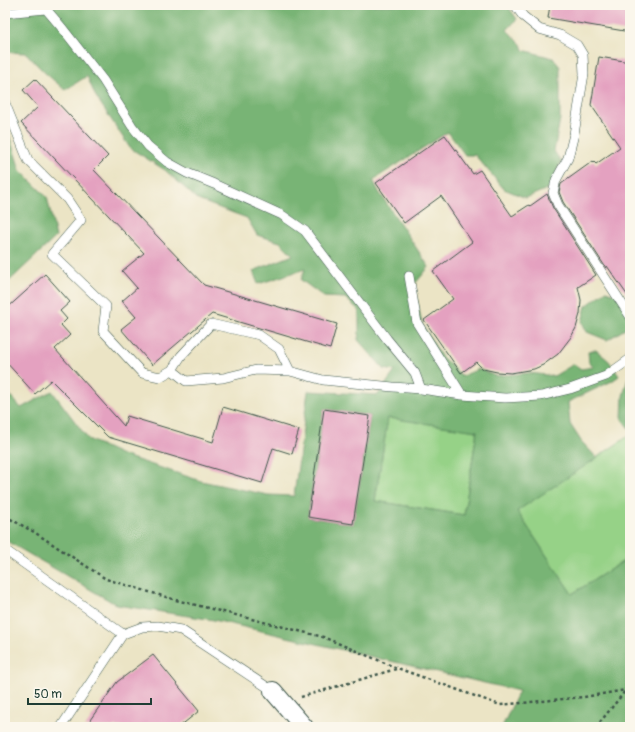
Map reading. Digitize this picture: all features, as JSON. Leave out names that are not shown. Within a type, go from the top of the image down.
[{"type":"street","points":[[278,697],[304,727]]},
{"type":"lane","points":[[515,5],[522,16],[539,29],[560,35],[577,45],[583,56],[584,74],[574,134],[568,158],[556,180],[553,193],[558,205],[630,316]]},
{"type":"lane","points":[[5,13],[46,7],[103,80],[132,126],[148,146],[167,162],[187,173],[282,215],[305,232],[415,373],[421,389]]},
{"type":"lane","points":[[5,103],[28,160],[67,199],[81,220],[52,254],[106,306],[103,331],[142,373],[160,377],[172,370],[180,356],[210,324],[259,335],[279,349],[290,371]]},
{"type":"lane","points":[[409,276],[417,323],[462,395]]},
{"type":"lane","points":[[172,370],[186,381],[223,378],[256,370],[290,371],[323,380],[393,388],[421,389],[462,395],[505,398],[541,396],[570,389],[606,376],[630,359]]},
{"type":"lane","points":[[5,550],[123,634]]},
{"type":"lane","points":[[61,727],[123,634],[142,627],[158,626],[180,630],[278,697]]},
{"type":"path","points":[[5,516],[34,532],[106,579],[176,600],[323,637],[397,668],[500,705],[584,697],[630,688]]},
{"type":"path","points":[[278,697],[397,668]]},
{"type":"path","points":[[596,727],[626,690]]},
{"type":"green space","points":[[5,5],[507,5],[517,19],[507,30],[521,44],[523,50],[553,58],[560,67],[560,119],[554,151],[561,162],[549,188],[526,198],[504,189],[475,155],[465,155],[448,132],[373,180],[379,192],[429,267],[414,285],[422,324],[441,356],[462,376],[479,369],[495,376],[530,373],[554,376],[574,364],[581,369],[594,367],[589,363],[588,351],[596,350],[609,361],[619,376],[612,381],[568,402],[570,424],[581,441],[597,458],[517,511],[572,594],[630,557],[630,727],[502,727],[519,691],[214,620],[117,605],[5,540],[5,390],[21,408],[52,391],[88,439],[122,455],[201,481],[268,495],[294,496],[308,391],[378,395],[395,371],[384,369],[358,340],[359,310],[345,298],[324,297],[301,280],[305,269],[258,284],[253,271],[293,255],[280,242],[257,235],[247,218],[198,200],[165,170],[130,148],[95,95],[87,76],[65,90],[43,71],[26,53],[5,52]],"holes":[[[324,409],[370,416],[353,524],[308,517]],[[388,418],[477,431],[464,515],[375,501]]]},
{"type":"green space","points":[[5,122],[20,170],[47,197],[56,237],[5,285],[5,179],[10,175],[5,168]]},
{"type":"green space","points":[[606,291],[630,299],[630,326],[607,340],[587,332],[582,322],[586,306]]},
{"type":"green space","points":[[630,371],[630,430],[622,419],[623,396]]},
{"type":"green space","points":[[388,417],[477,431],[464,515],[375,501]]},
{"type":"green space","points":[[630,435],[630,557],[572,594],[517,511]]},
{"type":"building","points":[[550,5],[630,5],[630,32],[548,18]]},
{"type":"building","points":[[599,57],[630,62],[630,299],[607,266],[606,268],[563,202],[559,192],[561,184],[593,161],[596,164],[620,147],[591,105]]},
{"type":"building","points":[[35,79],[108,156],[94,170],[204,285],[337,324],[330,349],[212,314],[152,365],[121,329],[136,317],[122,301],[137,288],[122,271],[144,253],[21,123],[38,107],[23,90]]},
{"type":"building","points":[[445,135],[473,174],[480,170],[512,216],[547,194],[553,208],[596,275],[578,287],[581,300],[580,314],[576,328],[571,337],[558,354],[543,365],[534,369],[511,373],[497,372],[483,369],[476,362],[461,373],[424,320],[453,299],[433,271],[472,242],[441,196],[404,223],[376,183]]},
{"type":"building","points":[[45,274],[70,302],[60,311],[67,319],[61,325],[70,335],[55,349],[124,426],[127,416],[213,442],[223,407],[299,430],[292,454],[273,448],[262,483],[108,437],[51,380],[35,394],[5,361],[5,310]]},
{"type":"building","points":[[324,409],[370,416],[353,524],[308,517]]},
{"type":"building","points":[[153,655],[199,711],[179,727],[85,727],[117,682]]}]
